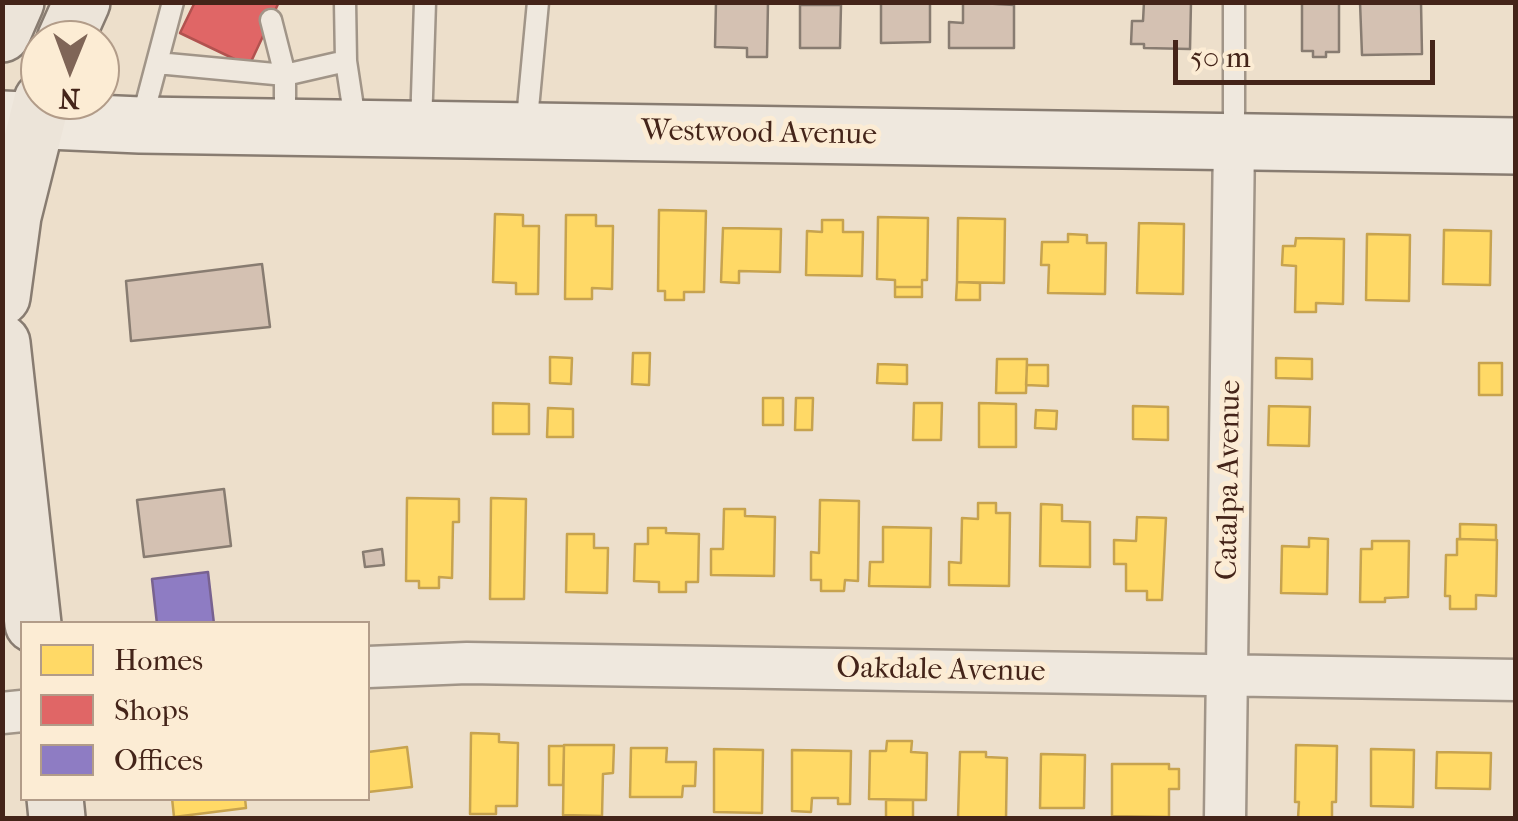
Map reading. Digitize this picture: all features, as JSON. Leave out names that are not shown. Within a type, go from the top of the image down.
[{"type":"main road","points":[[2,34],[16,2]]},
{"type":"main road","name":"Westwood Avenue","points":[[105,120],[140,125],[285,101],[356,128],[1516,146]]},
{"type":"main road","points":[[2,297],[20,117]]},
{"type":"main road","points":[[2,343],[33,621]]},
{"type":"street","name":"Catalpa Avenue","points":[[1225,818],[1234,141]]},
{"type":"street","name":"Oakdale Avenue","points":[[370,667],[467,663],[1516,680]]},
{"type":"lane","points":[[140,125],[173,2]]},
{"type":"lane","points":[[345,2],[346,61],[356,128]]},
{"type":"lane","points":[[421,129],[425,2]]},
{"type":"lane","points":[[526,131],[538,2]]},
{"type":"lane","points":[[1234,2],[1234,141]]},
{"type":"lane","points":[[271,20],[285,101]]},
{"type":"lane","points":[[285,101],[346,61]]},
{"type":"lane","points":[[157,62],[285,101]]},
{"type":"building: Homes","points":[[659,210],[706,211],[704,292],[684,292],[684,300],[665,300],[665,291],[658,291]]},
{"type":"building: Homes","points":[[495,214],[523,215],[523,226],[539,226],[538,294],[516,294],[516,283],[493,282]]},
{"type":"building: Homes","points":[[566,215],[596,215],[596,226],[613,226],[612,289],[592,288],[592,299],[565,299]]},
{"type":"building: Homes","points":[[878,217],[928,218],[927,280],[922,280],[922,287],[895,287],[895,280],[877,279]]},
{"type":"building: Homes","points":[[958,218],[1005,219],[1004,283],[957,282]]},
{"type":"building: Homes","points":[[822,220],[843,220],[843,232],[863,232],[862,276],[806,275],[807,231],[822,232]]},
{"type":"building: Homes","points":[[1139,223],[1184,224],[1183,294],[1137,293]]},
{"type":"building: Homes","points":[[723,228],[781,229],[780,272],[739,271],[739,283],[721,282]]},
{"type":"building: Homes","points":[[1444,230],[1491,231],[1490,285],[1443,284]]},
{"type":"building: Homes","points":[[1068,234],[1087,235],[1087,243],[1106,243],[1105,294],[1048,293],[1049,265],[1041,265],[1042,242],[1068,242]]},
{"type":"building: Homes","points":[[1367,234],[1410,235],[1409,301],[1366,300]]},
{"type":"building: Homes","points":[[1296,238],[1344,239],[1343,304],[1316,303],[1316,312],[1295,312],[1296,266],[1282,265],[1283,246],[1295,246]]},
{"type":"building: Homes","points":[[957,282],[980,283],[980,300],[956,300]]},
{"type":"building: Homes","points":[[895,287],[922,287],[922,297],[895,297]]},
{"type":"building: Homes","points":[[633,353],[650,353],[649,385],[632,384]]},
{"type":"building: Homes","points":[[550,357],[572,358],[571,384],[550,383]]},
{"type":"building: Homes","points":[[1276,358],[1312,359],[1312,379],[1276,378]]},
{"type":"building: Homes","points":[[997,359],[1027,359],[1026,393],[996,393]]},
{"type":"building: Homes","points":[[1479,363],[1502,363],[1502,395],[1479,395]]},
{"type":"building: Homes","points":[[878,364],[907,365],[907,384],[877,383]]},
{"type":"building: Homes","points":[[1027,365],[1048,365],[1048,386],[1026,385]]},
{"type":"building: Homes","points":[[763,398],[783,398],[783,425],[763,425]]},
{"type":"building: Homes","points":[[796,398],[813,398],[812,430],[795,430]]},
{"type":"building: Homes","points":[[493,403],[529,404],[529,434],[493,434]]},
{"type":"building: Homes","points":[[914,403],[942,403],[941,440],[913,440]]},
{"type":"building: Homes","points":[[979,403],[1016,404],[1016,447],[979,447]]},
{"type":"building: Homes","points":[[1133,406],[1168,407],[1168,440],[1133,439]]},
{"type":"building: Homes","points":[[1269,406],[1310,407],[1309,446],[1268,445]]},
{"type":"building: Homes","points":[[548,408],[573,409],[573,437],[547,437]]},
{"type":"building: Homes","points":[[1036,410],[1057,411],[1056,429],[1035,428]]},
{"type":"building: Homes","points":[[407,498],[459,499],[459,522],[453,522],[452,578],[439,577],[439,588],[419,588],[419,581],[406,581]]},
{"type":"building: Homes","points":[[491,498],[526,499],[524,599],[490,599]]},
{"type":"building: Homes","points":[[820,500],[859,501],[858,581],[845,580],[844,591],[821,591],[821,580],[811,580],[811,552],[819,553]]},
{"type":"building: Homes","points":[[978,503],[996,503],[996,513],[1010,513],[1009,586],[949,585],[949,562],[961,563],[962,518],[978,519]]},
{"type":"building: Homes","points":[[1041,504],[1062,505],[1062,521],[1090,522],[1090,567],[1040,566]]},
{"type":"building: Homes","points":[[724,509],[745,509],[745,516],[775,517],[774,576],[711,575],[711,549],[723,549]]},
{"type":"building: Homes","points":[[1137,517],[1166,518],[1162,600],[1147,600],[1147,591],[1126,591],[1126,564],[1114,564],[1114,540],[1136,541]]},
{"type":"building: Homes","points":[[1460,524],[1496,525],[1496,540],[1460,539]]},
{"type":"building: Homes","points":[[883,527],[931,528],[930,587],[869,586],[870,562],[883,562]]},
{"type":"building: Homes","points":[[648,528],[699,534],[698,582],[686,582],[686,592],[659,592],[659,582],[634,581],[635,544],[648,544]]},
{"type":"building: Homes","points":[[567,534],[594,534],[594,548],[608,548],[607,593],[566,592]]},
{"type":"building: Homes","points":[[1309,538],[1328,539],[1327,594],[1281,593],[1282,546],[1309,547]]},
{"type":"building: Homes","points":[[1457,539],[1497,540],[1496,596],[1476,595],[1476,609],[1450,609],[1450,596],[1445,596],[1446,555],[1457,555]]},
{"type":"building: Homes","points":[[1372,541],[1409,541],[1408,597],[1360,602],[1361,549],[1372,549]]},
{"type":"building: Homes","points":[[471,733],[499,734],[499,742],[518,743],[517,806],[496,806],[496,814],[470,814]]},
{"type":"building: Homes","points":[[887,741],[912,741],[911,752],[927,753],[926,800],[869,799],[870,751],[886,751]]},
{"type":"building: Homes","points":[[564,745],[614,745],[613,773],[603,774],[602,816],[563,815]]},
{"type":"building: Homes","points":[[1296,745],[1337,746],[1332,818],[1298,818]]},
{"type":"building: Homes","points":[[549,746],[564,746],[563,785],[549,785]]},
{"type":"building: Homes","points":[[407,747],[412,787],[370,792],[370,752]]},
{"type":"building: Homes","points":[[631,748],[667,748],[666,762],[696,762],[695,786],[683,786],[682,797],[630,797]]},
{"type":"building: Homes","points":[[714,749],[763,750],[762,813],[714,812]]},
{"type":"building: Homes","points":[[1371,749],[1414,750],[1413,807],[1371,806]]},
{"type":"building: Homes","points":[[792,750],[851,751],[850,804],[838,804],[838,798],[812,798],[811,812],[792,811]]},
{"type":"building: Homes","points":[[960,752],[986,752],[986,757],[1007,758],[1006,818],[958,818]]},
{"type":"building: Homes","points":[[1437,752],[1491,753],[1490,789],[1436,788]]},
{"type":"building: Homes","points":[[1041,754],[1085,755],[1084,808],[1040,808]]},
{"type":"building: Homes","points":[[1112,764],[1169,764],[1169,769],[1179,769],[1179,789],[1169,789],[1169,817],[1112,816]]},
{"type":"building: Homes","points":[[886,800],[913,800],[913,818],[886,818]]},
{"type":"building: Homes","points":[[172,801],[245,801],[246,808],[174,817]]},
{"type":"building: Shops","points":[[195,2],[279,2],[249,66],[180,33]]},
{"type":"building: Offices","points":[[208,572],[214,621],[157,621],[152,579]]},
{"type":"building: Other","points":[[716,2],[768,2],[767,57],[747,57],[747,48],[715,47]]},
{"type":"building: Other","points":[[881,2],[930,2],[930,42],[881,43]]},
{"type":"building: Other","points":[[963,2],[1014,5],[1014,48],[949,48],[949,22],[963,23]]},
{"type":"building: Other","points":[[1144,2],[1191,2],[1190,49],[1131,44],[1132,21],[1143,21]]},
{"type":"building: Other","points":[[1302,2],[1339,2],[1339,52],[1313,57],[1313,51],[1302,51]]},
{"type":"building: Other","points":[[1360,2],[1421,2],[1422,54],[1362,55]]},
{"type":"building: Other","points":[[800,5],[841,5],[840,48],[800,48]]},
{"type":"building: Other","points":[[262,264],[270,327],[131,341],[126,281]]},
{"type":"building: Other","points":[[224,489],[231,546],[144,557],[137,500]]},
{"type":"building: Other","points":[[382,549],[384,565],[365,567],[363,552]]}]
